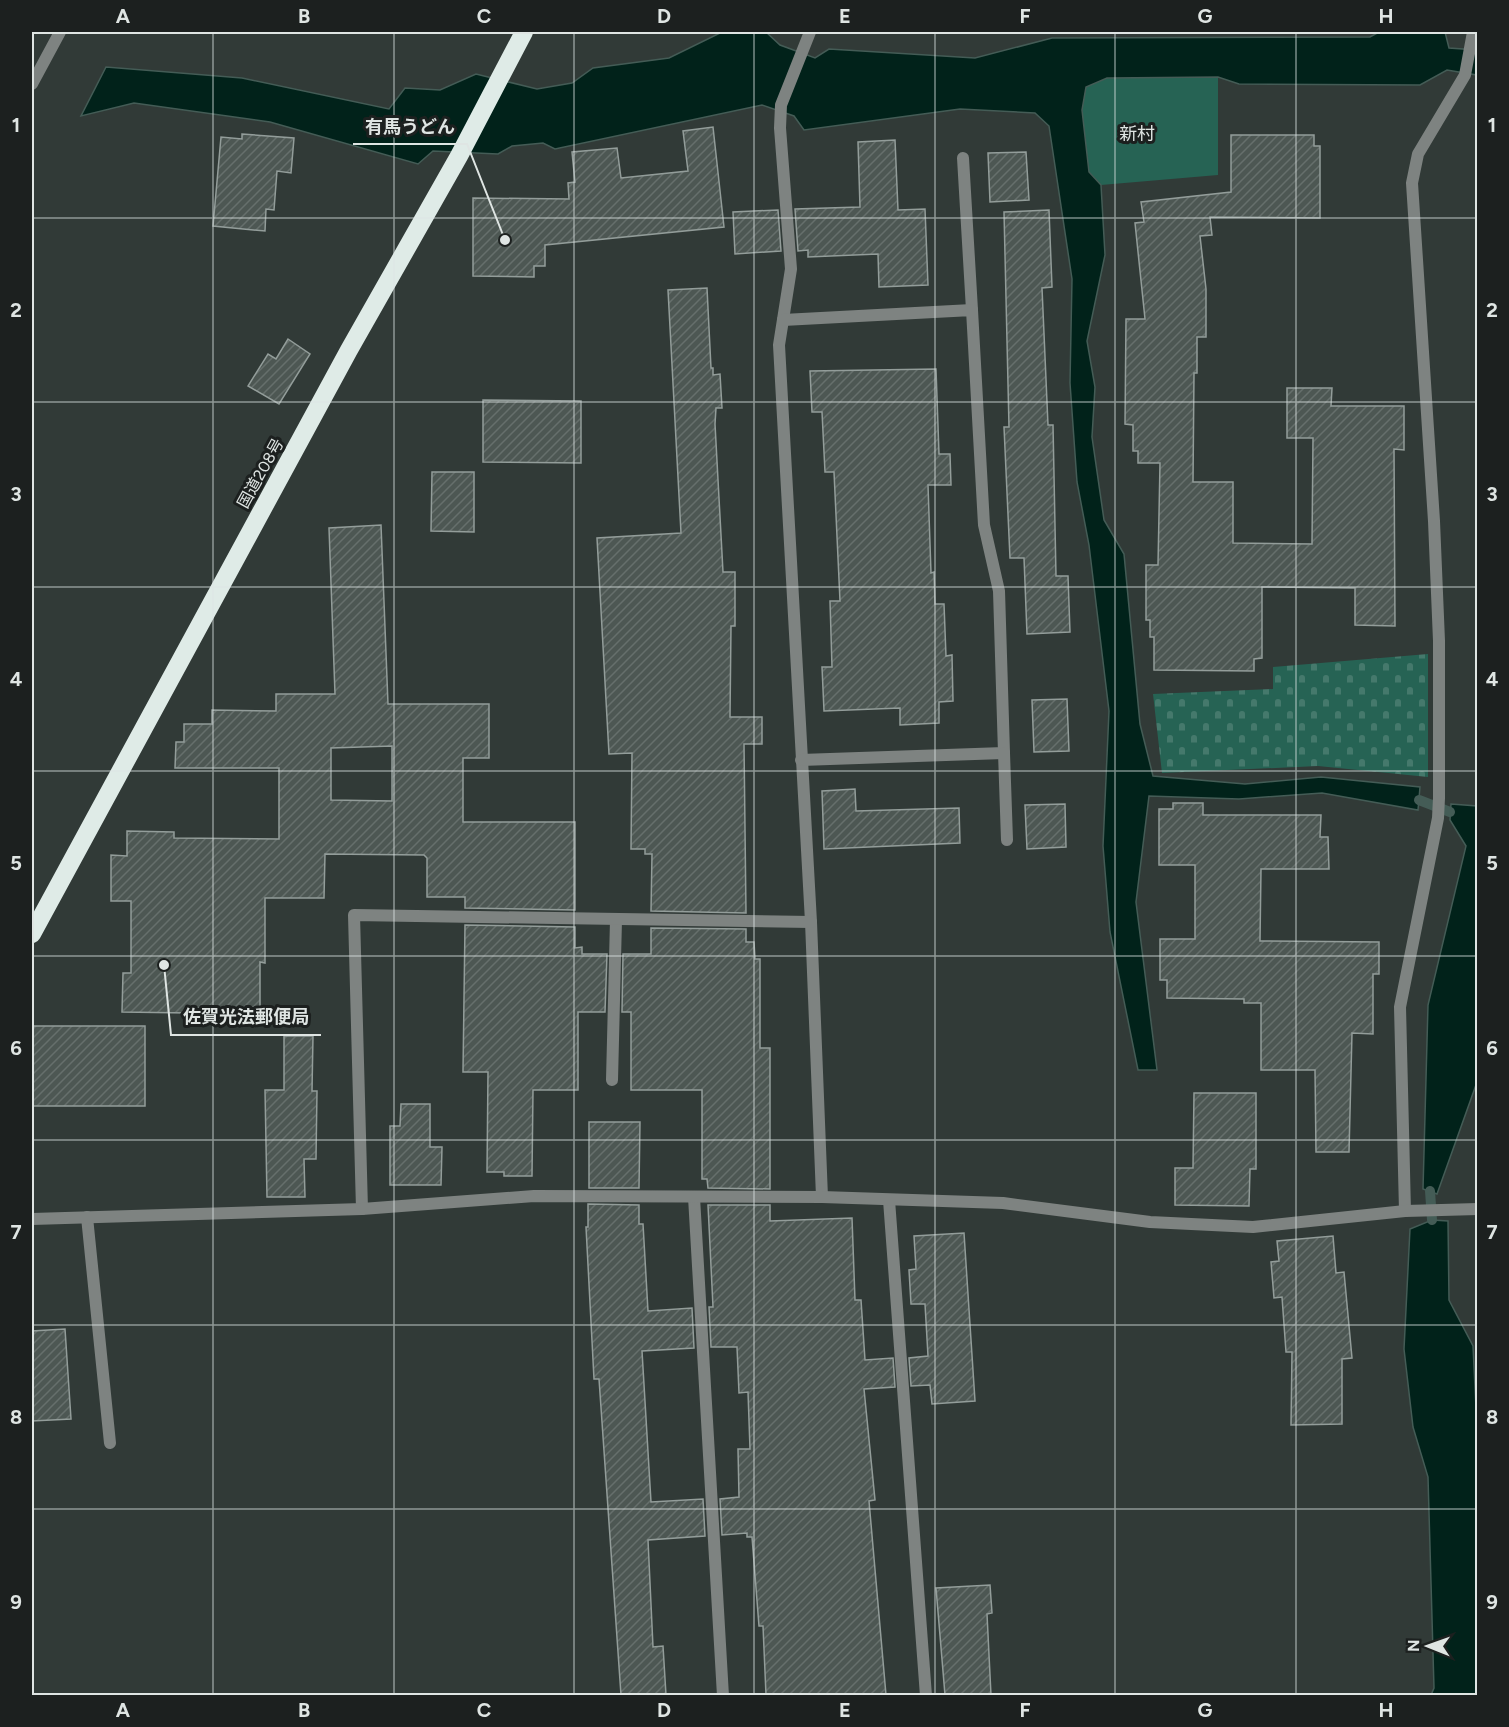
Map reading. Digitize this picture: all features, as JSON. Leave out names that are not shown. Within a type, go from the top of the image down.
[{"type":"highway","name":"国道208号","points":[[32,934],[349,350],[459,156],[524,32]]},
{"type":"street","points":[[32,84],[60,32]]},
{"type":"street","points":[[809,32],[781,105],[780,128],[791,269],[779,345],[811,922],[822,1197]]},
{"type":"street","points":[[1410,1211],[1400,1007],[1438,818],[1439,798],[1439,641],[1434,521],[1412,183],[1418,154],[1465,75],[1472,37]]},
{"type":"street","points":[[963,158],[984,525],[999,591],[1007,840]]},
{"type":"street","points":[[783,320],[972,310]]},
{"type":"street","points":[[801,760],[1004,753]]},
{"type":"street","points":[[362,1209],[354,915],[811,922]]},
{"type":"street","points":[[612,1080],[616,920]]},
{"type":"street","points":[[32,1219],[362,1209],[534,1196],[822,1197],[1003,1203],[1150,1222],[1253,1227],[1410,1211],[1478,1209]]},
{"type":"street","points":[[694,1197],[723,1695]]},
{"type":"street","points":[[889,1200],[926,1695]]},
{"type":"street","points":[[87,1217],[110,1443]]},
{"type":"green space","points":[[1218,77],[1218,175],[1101,185],[1089,172],[1082,110],[1086,87],[1107,78]]},
{"type":"green space","points":[[1428,654],[1428,777],[1318,766],[1162,773],[1153,694],[1273,689],[1273,667]]},
{"type":"shaded area","points":[[722,32],[766,32],[780,45],[815,58],[829,49],[975,58],[1052,38],[1370,37],[1379,32],[1445,32],[1449,48],[1477,50],[1477,75],[1447,70],[1420,85],[1239,84],[1218,77],[1107,78],[1086,87],[1082,110],[1089,172],[1101,185],[1105,255],[1087,341],[1095,387],[1092,437],[1104,520],[1124,554],[1140,724],[1153,776],[1245,784],[1321,777],[1420,787],[1418,810],[1322,793],[1239,799],[1149,796],[1136,902],[1157,1070],[1138,1070],[1110,932],[1103,846],[1109,711],[1089,545],[1077,482],[1070,383],[1072,279],[1049,126],[1035,113],[960,109],[804,130],[794,116],[762,105],[555,149],[543,143],[512,146],[498,154],[433,151],[418,164],[270,122],[134,103],[81,116],[106,67],[242,78],[389,109],[405,88],[440,90],[476,74],[537,89],[572,83],[593,68],[669,58]]},
{"type":"shaded area","points":[[1451,804],[1477,806],[1477,1082],[1437,1194],[1423,1189],[1428,1005],[1466,846],[1450,820]]},
{"type":"shaded area","points":[[1432,1220],[1448,1221],[1449,1300],[1473,1346],[1478,1449],[1477,1695],[1431,1695],[1434,1688],[1428,1477],[1413,1427],[1404,1349],[1410,1229]]},
{"type":"building","points":[[713,127],[724,227],[545,245],[545,266],[534,266],[534,277],[473,276],[473,198],[569,199],[568,183],[575,182],[572,152],[617,148],[621,178],[688,171],[683,131]]},
{"type":"building","points":[[242,134],[294,138],[291,173],[277,171],[274,210],[266,209],[265,231],[213,226],[221,137],[242,139]]},
{"type":"building","points":[[1231,135],[1314,135],[1314,146],[1320,146],[1320,218],[1210,217],[1212,235],[1200,236],[1206,289],[1206,337],[1197,337],[1197,373],[1194,373],[1193,482],[1233,482],[1233,543],[1312,544],[1313,438],[1287,438],[1287,388],[1332,388],[1331,406],[1404,406],[1404,450],[1394,449],[1395,626],[1355,625],[1355,588],[1262,587],[1262,658],[1254,659],[1254,671],[1154,670],[1154,637],[1150,637],[1150,620],[1146,620],[1146,565],[1158,565],[1160,463],[1138,463],[1138,451],[1133,451],[1133,425],[1125,424],[1126,319],[1145,319],[1135,223],[1144,222],[1141,202],[1231,192]]},
{"type":"building","points":[[895,140],[898,210],[925,209],[928,285],[879,287],[878,254],[808,257],[808,250],[798,251],[795,209],[860,207],[858,142]]},
{"type":"building","points":[[1026,152],[1029,200],[990,202],[988,153]]},
{"type":"building","points":[[778,210],[781,251],[735,254],[733,212]]},
{"type":"building","points":[[1049,210],[1052,287],[1042,288],[1048,425],[1053,425],[1056,576],[1068,576],[1070,632],[1027,634],[1024,558],[1010,558],[1004,427],[1009,427],[1004,212]]},
{"type":"building","points":[[707,288],[711,368],[713,368],[713,375],[720,374],[722,408],[716,408],[715,424],[723,572],[735,572],[735,626],[731,626],[730,717],[762,717],[762,744],[744,744],[746,913],[651,911],[652,854],[645,854],[645,849],[631,849],[632,753],[609,754],[597,538],[681,533],[668,290]]},
{"type":"building","points":[[288,339],[310,354],[279,404],[248,386],[268,354],[276,359]]},
{"type":"building","points":[[936,369],[939,454],[950,454],[951,485],[928,485],[931,573],[934,572],[935,604],[944,604],[946,656],[952,655],[953,701],[939,702],[939,723],[900,725],[900,708],[824,711],[822,667],[832,667],[830,601],[840,601],[834,472],[825,472],[822,412],[812,412],[810,371]]},
{"type":"building","points":[[483,400],[581,401],[581,463],[483,462]]},
{"type":"building","points":[[432,472],[474,472],[474,532],[431,531]]},
{"type":"building","points":[[381,525],[388,704],[489,704],[489,758],[463,758],[463,822],[575,822],[575,910],[465,908],[465,897],[427,897],[427,858],[424,855],[325,854],[324,898],[265,898],[265,963],[260,962],[260,1014],[122,1012],[123,973],[131,973],[131,901],[111,901],[111,855],[127,856],[127,831],[174,832],[174,838],[279,839],[279,768],[175,768],[176,742],[184,742],[184,724],[212,724],[212,710],[276,711],[276,694],[335,694],[329,528]],"holes":[[[392,746],[392,801],[331,800],[331,748]]]},
{"type":"building","points":[[1067,699],[1069,751],[1034,752],[1032,700]]},
{"type":"building","points":[[855,789],[856,811],[959,808],[960,843],[824,849],[822,791]]},
{"type":"building","points":[[1173,803],[1203,803],[1203,815],[1321,815],[1320,837],[1328,837],[1329,869],[1261,869],[1260,941],[1379,942],[1379,974],[1373,974],[1373,1034],[1352,1033],[1349,1152],[1316,1152],[1315,1070],[1261,1070],[1261,1003],[1244,1003],[1244,999],[1167,998],[1167,980],[1160,980],[1160,939],[1195,939],[1195,865],[1159,865],[1159,809],[1173,809]]},
{"type":"building","points":[[1065,804],[1066,847],[1027,849],[1025,805]]},
{"type":"building","points":[[465,925],[575,927],[575,948],[582,947],[582,954],[607,954],[605,1012],[578,1012],[578,1090],[533,1090],[532,1176],[504,1176],[504,1172],[487,1172],[488,1072],[463,1072]]},
{"type":"building","points":[[651,928],[746,929],[746,942],[754,942],[755,959],[760,959],[760,1048],[770,1048],[770,1189],[708,1188],[707,1179],[702,1179],[702,1090],[631,1090],[631,1012],[622,1012],[623,954],[651,954]]},
{"type":"building","points":[[32,1026],[145,1026],[145,1106],[32,1106]]},
{"type":"building","points":[[284,1036],[313,1036],[312,1091],[317,1091],[316,1159],[304,1159],[305,1197],[267,1197],[265,1090],[284,1090]]},
{"type":"building","points":[[1194,1093],[1256,1093],[1256,1169],[1250,1169],[1249,1206],[1175,1205],[1175,1168],[1193,1168]]},
{"type":"building","points":[[401,1104],[430,1104],[430,1147],[442,1147],[441,1185],[390,1185],[390,1126],[400,1126]]},
{"type":"building","points":[[589,1122],[640,1122],[639,1188],[589,1188]]},
{"type":"building","points":[[588,1204],[639,1205],[639,1224],[643,1224],[648,1311],[692,1308],[694,1348],[642,1351],[651,1502],[703,1499],[705,1536],[648,1540],[653,1647],[663,1646],[666,1695],[621,1695],[599,1379],[594,1379],[586,1227],[588,1227]]},
{"type":"building","points":[[708,1205],[770,1205],[770,1221],[852,1218],[855,1300],[861,1300],[865,1360],[893,1358],[895,1387],[864,1389],[875,1500],[869,1501],[886,1695],[766,1695],[763,1626],[759,1626],[752,1537],[747,1537],[747,1533],[722,1535],[720,1499],[739,1497],[738,1449],[750,1449],[748,1392],[739,1393],[737,1347],[711,1347],[709,1307],[713,1307]]},
{"type":"building","points":[[964,1233],[975,1401],[932,1404],[930,1385],[911,1386],[909,1358],[928,1356],[925,1304],[911,1304],[909,1270],[916,1269],[914,1236]]},
{"type":"building","points":[[1333,1236],[1336,1273],[1344,1272],[1352,1358],[1342,1359],[1342,1424],[1291,1425],[1292,1352],[1286,1352],[1282,1297],[1274,1298],[1271,1262],[1279,1261],[1277,1241]]},
{"type":"building","points":[[65,1329],[71,1419],[32,1421],[32,1331]]},
{"type":"building","points":[[990,1585],[992,1613],[987,1614],[991,1695],[945,1695],[936,1588]]},
{"type":"waterway","points":[[1419,800],[1450,812]]},
{"type":"waterway","points":[[1430,1191],[1432,1220]]},
{"type":"place","name":"有馬うどん","points":[[505,240]]},
{"type":"place","name":"佐賀光法郵便局","points":[[164,965]]},
{"type":"district","name":"新村","points":[[1137,134]]}]
